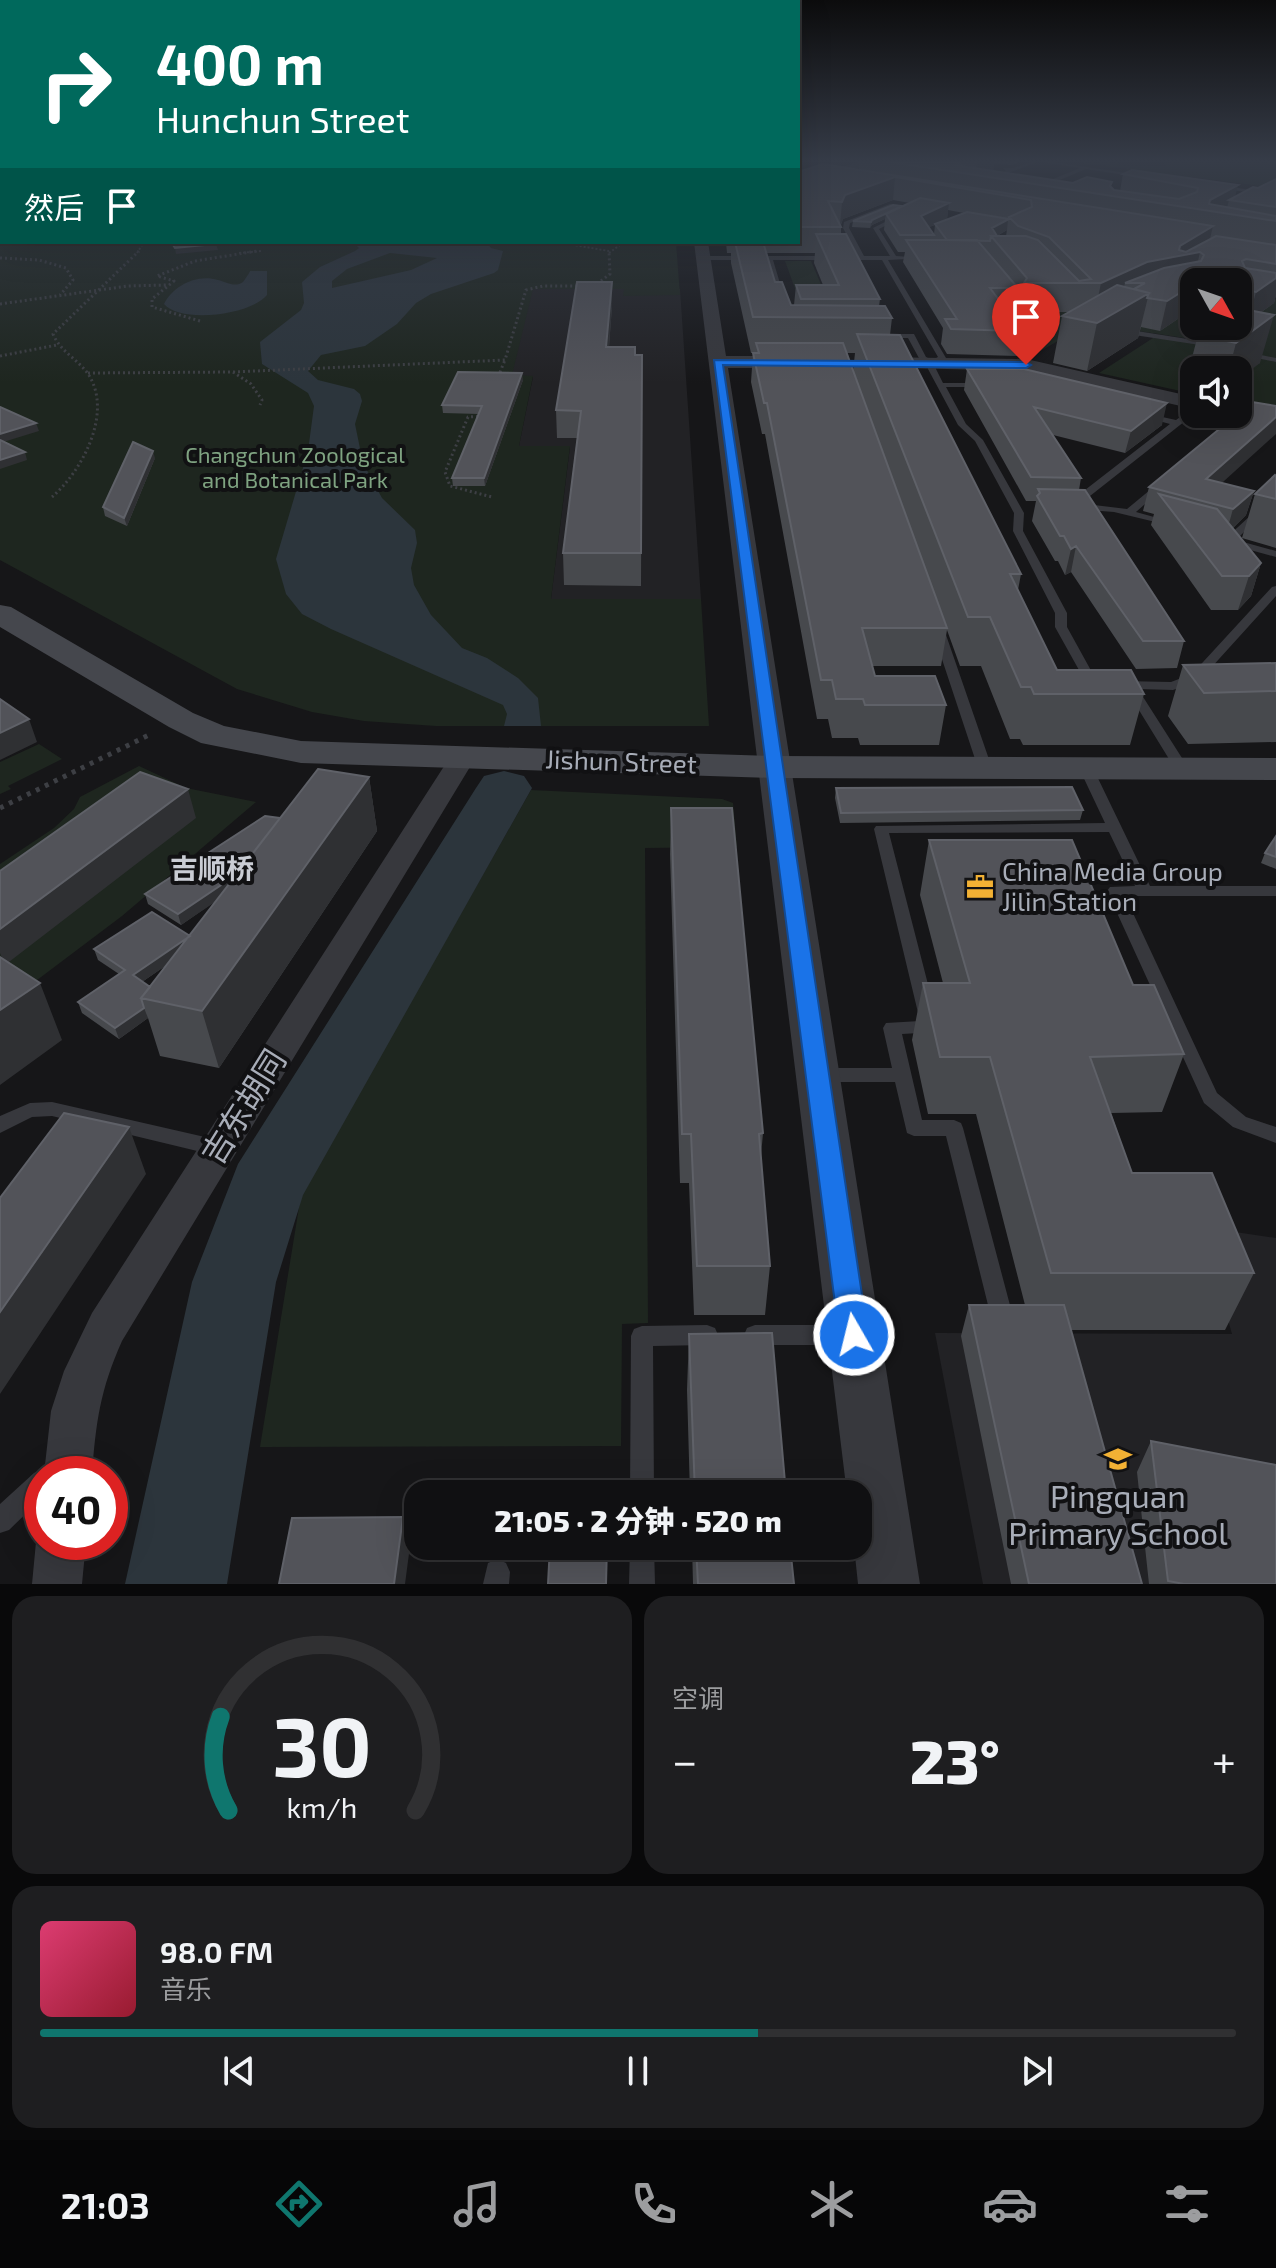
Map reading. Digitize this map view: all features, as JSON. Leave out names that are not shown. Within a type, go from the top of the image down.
[{"type":"main road","name":"Jishun Street","points":[[0,614],[181,720],[214,735],[301,752],[774,767],[1276,769]]},
{"type":"street","points":[[702,250],[889,1584]]},
{"type":"street","points":[[717,362],[812,363]]},
{"type":"street","points":[[858,363],[1026,365],[1180,400]]},
{"type":"street","name":"吉东胡同","points":[[64,1456],[86,1371],[107,1327],[463,757]]},
{"type":"street","points":[[57,1584],[59,1560]]},
{"type":"lane","points":[[850,236],[862,258]]},
{"type":"lane","points":[[881,236],[894,258]]},
{"type":"lane","points":[[702,250],[769,258],[931,258]]},
{"type":"lane","points":[[801,250],[805,258]]},
{"type":"lane","points":[[769,258],[785,310]]},
{"type":"lane","points":[[884,258],[942,358],[932,363]]},
{"type":"lane","points":[[1118,329],[1220,347]]},
{"type":"lane","points":[[867,336],[911,336],[923,358],[932,363],[962,425],[979,440],[1019,513],[1018,531],[1061,613],[1061,627],[1090,684],[1173,686],[1196,677],[1276,589]]},
{"type":"lane","points":[[1236,351],[1276,360]]},
{"type":"lane","points":[[940,385],[994,385]]},
{"type":"lane","points":[[1135,412],[1177,423]]},
{"type":"lane","points":[[1090,507],[1085,496],[1088,492],[1180,421]]},
{"type":"lane","points":[[1128,513],[1164,483]]},
{"type":"lane","points":[[1229,541],[1276,495]]},
{"type":"lane","points":[[1016,507],[1031,507]]},
{"type":"lane","points":[[1060,507],[1090,507],[1128,513],[1186,529]]},
{"type":"lane","points":[[1215,537],[1276,554]]},
{"type":"lane","points":[[936,624],[985,768]]},
{"type":"lane","points":[[1130,686],[1182,769]]},
{"type":"lane","points":[[1086,768],[1145,891]]},
{"type":"lane","points":[[1000,1309],[954,1128],[914,1128],[892,1028],[930,1027],[881,829],[1114,827]]},
{"type":"lane","points":[[1276,891],[1115,891],[1203,1087],[1230,1117],[1259,1131],[1276,1135]]},
{"type":"lane","points":[[817,1075],[903,1075]]},
{"type":"lane","points":[[0,1125],[30,1110],[52,1109],[218,1148]]},
{"type":"lane","points":[[642,1480],[642,1336],[854,1335]]},
{"type":"lane","points":[[0,1521],[24,1498]]},
{"type":"lane","points":[[642,1560],[642,1584]]},
{"type":"path","points":[[52,497],[76,472],[86,451],[95,403],[94,386],[88,373],[57,345],[53,334],[94,292],[140,254],[143,244]]},
{"type":"path","points":[[568,244],[609,251],[621,244]]},
{"type":"path","points":[[160,278],[157,276],[174,265],[262,251]]},
{"type":"path","points":[[494,388],[526,290],[600,283],[610,274],[609,251]]},
{"type":"path","points":[[0,258],[39,260],[66,268],[73,280],[59,296]]},
{"type":"path","points":[[144,285],[160,278],[174,281],[152,299],[152,307],[200,321]]},
{"type":"path","points":[[0,304],[144,285],[168,285]]},
{"type":"path","points":[[0,356],[57,345]]},
{"type":"path","points":[[88,373],[233,372],[505,360]]},
{"type":"path","points":[[233,372],[260,393],[260,405]]},
{"type":"path","points":[[484,416],[468,417],[445,472],[450,486],[492,497]]},
{"type":"path","points":[[0,808],[181,720]]},
{"type":"shaded area","points":[[355,244],[488,244],[503,251],[498,270],[494,273],[431,294],[416,303],[397,324],[365,346],[321,355],[308,371],[318,380],[354,389],[360,394],[362,401],[355,424],[363,463],[382,498],[415,530],[417,543],[411,568],[414,585],[431,615],[462,648],[487,658],[518,678],[538,698],[541,726],[504,726],[507,714],[503,705],[331,629],[302,614],[286,594],[276,559],[308,451],[314,406],[308,393],[262,364],[260,342],[301,310],[304,303],[302,282],[320,267],[359,248]],"holes":[[[390,253],[437,258],[411,270],[332,288],[332,281],[347,269]]]},
{"type":"shaded area","points":[[250,271],[267,271],[267,295],[247,308],[200,315],[185,314],[164,304],[179,287],[193,280],[210,278],[237,284],[243,282]]},
{"type":"shaded area","points":[[532,289],[680,289],[701,599],[551,599],[570,447],[519,446],[533,377],[511,376]]},
{"type":"shaded area","name":"Pingquan Primary School","points":[[1202,1227],[1276,1238],[1276,1584],[983,1584],[935,1333],[1232,1334]]},
{"type":"green space","name":"Changchun Zoological and Botanical Park","points":[[0,244],[676,244],[680,295],[623,296],[624,289],[533,289],[512,375],[533,376],[519,446],[570,446],[551,599],[701,599],[709,726],[436,726],[364,721],[312,712],[237,689],[0,560]]},
{"type":"green space","points":[[785,261],[811,261],[831,308],[802,308]]},
{"type":"green space","points":[[1180,292],[1180,337],[1106,326]]},
{"type":"green space","points":[[1252,295],[1276,299],[1276,359],[1195,340],[1252,340]]},
{"type":"green space","points":[[1007,312],[1065,312],[1083,316],[1077,330],[1030,357],[1017,354],[999,328],[1019,326]]},
{"type":"green space","points":[[1153,338],[1180,339],[1251,356],[1180,356],[1180,391],[1099,373]]},
{"type":"green space","points":[[1252,356],[1276,362],[1276,413],[1252,407]]},
{"type":"green space","points":[[39,744],[62,759],[8,786],[11,789],[0,794],[0,762]]},
{"type":"green space","points":[[139,766],[186,788],[256,802],[122,916],[0,1008],[0,864],[54,828],[74,809],[80,797]]},
{"type":"green space","points":[[531,790],[722,799],[733,803],[737,847],[645,848],[648,1323],[622,1324],[621,1446],[260,1447],[301,1195]]},
{"type":"building","points":[[817,236],[847,236],[880,299],[801,299],[796,285],[839,285]]},
{"type":"building","points":[[944,236],[997,236],[991,236],[990,241],[947,240]]},
{"type":"building","points":[[991,236],[1026,236],[1038,240],[1079,281],[1091,279],[1046,236],[1197,236],[1180,246],[1179,250],[1186,252],[1216,236],[1276,245],[1276,264],[1246,259],[1242,261],[1245,268],[1180,268],[1180,293],[1167,301],[1147,298],[1149,293],[1134,289],[1145,283],[1125,283],[1164,268],[1201,261],[1204,255],[1200,252],[1147,262],[1101,283],[1024,283],[1027,278]]},
{"type":"building","points":[[906,240],[977,240],[1018,288],[990,288],[1022,331],[951,329],[945,319],[957,319]]},
{"type":"building","points":[[172,244],[216,244],[175,248]]},
{"type":"building","points":[[735,244],[764,244],[775,282],[782,282],[791,305],[885,306],[892,318],[753,317]]},
{"type":"building","points":[[1252,269],[1276,273],[1276,278],[1256,292],[1252,291]]},
{"type":"building","points":[[577,282],[612,282],[606,347],[635,347],[635,355],[642,355],[641,553],[563,553],[581,411],[556,410]]},
{"type":"building","points":[[1117,285],[1149,293],[1097,323],[1062,316]]},
{"type":"building","points":[[1252,311],[1274,315],[1252,331]]},
{"type":"building","points":[[857,334],[900,335],[1021,574],[1010,574],[1057,670],[1131,670],[1144,694],[1034,694],[1031,687],[1021,687],[990,617],[968,617]]},
{"type":"building","points":[[756,343],[843,343],[947,628],[862,628],[875,676],[935,676],[946,705],[865,705],[863,699],[836,699],[832,680],[821,680],[767,403],[764,403],[753,353],[759,353]]},
{"type":"building","points":[[967,369],[1024,369],[1167,403],[1131,431],[1034,407],[1081,478],[1031,477]]},
{"type":"building","points":[[458,372],[522,373],[484,478],[452,478],[482,406],[442,405]]},
{"type":"building","points":[[1252,402],[1276,406],[1276,417],[1206,479],[1254,491],[1233,509],[1149,487],[1220,428],[1252,428]]},
{"type":"building","points":[[0,407],[36,423],[0,434]]},
{"type":"building","points":[[0,440],[25,452],[0,460]]},
{"type":"building","points":[[133,442],[153,451],[124,518],[103,507]]},
{"type":"building","points":[[1275,475],[1276,499],[1255,494]]},
{"type":"building","points":[[1038,489],[1085,490],[1184,641],[1143,641],[1076,546],[1071,549],[1064,536],[1060,536],[1037,496],[1040,493]]},
{"type":"building","points":[[1159,494],[1217,509],[1261,563],[1249,576],[1222,576]]},
{"type":"building","points":[[1276,663],[1276,691],[1204,693],[1183,665]]},
{"type":"building","points":[[0,699],[29,719],[0,733]]},
{"type":"building","points":[[318,769],[369,777],[202,1011],[141,998]]},
{"type":"building","points":[[140,772],[188,789],[0,929],[0,871]]},
{"type":"building","points":[[1072,787],[1083,810],[841,813],[836,788]]},
{"type":"building","points":[[671,808],[732,808],[763,1133],[759,1134],[770,1266],[697,1266],[691,1134],[682,1134]]},
{"type":"building","points":[[265,816],[280,818],[236,875],[178,914],[145,894]]},
{"type":"building","points":[[1276,836],[1276,857],[1265,853]]},
{"type":"building","points":[[929,840],[1072,840],[1133,985],[1154,985],[1184,1054],[1090,1057],[1132,1173],[1212,1173],[1254,1273],[1051,1273],[990,1057],[940,1057],[923,983],[970,983]]},
{"type":"building","points":[[152,912],[190,936],[133,975],[150,987],[141,998],[144,1008],[115,1028],[78,1002],[125,970],[94,949]]},
{"type":"building","points":[[0,957],[40,983],[0,1010]]},
{"type":"building","points":[[64,1113],[129,1127],[0,1312],[0,1198]]},
{"type":"building","points":[[969,1305],[1064,1305],[1142,1584],[1029,1584]]},
{"type":"building","points":[[772,1333],[785,1480],[694,1480],[689,1334]]},
{"type":"building","points":[[1151,1441],[1276,1465],[1276,1584],[1184,1584],[1168,1581]]},
{"type":"building","points":[[403,1517],[394,1584],[279,1584],[292,1518]]},
{"type":"building","points":[[549,1560],[607,1560],[606,1584],[548,1584]]},
{"type":"building","points":[[697,1560],[791,1560],[794,1584],[698,1584]]},
{"type":"waterway","points":[[176,1584],[234,1282],[266,1188],[504,788]]},
{"type":"place","name":"China Media Group Jilin Station","points":[[980,887]]},
{"type":"place","name":"Pingquan Primary School","points":[[1118,1459]]},
{"type":"district","name":"吉顺桥","points":[[212,869]]},
{"type":"route","points":[[854,1335],[717,362],[1026,365]]}]
